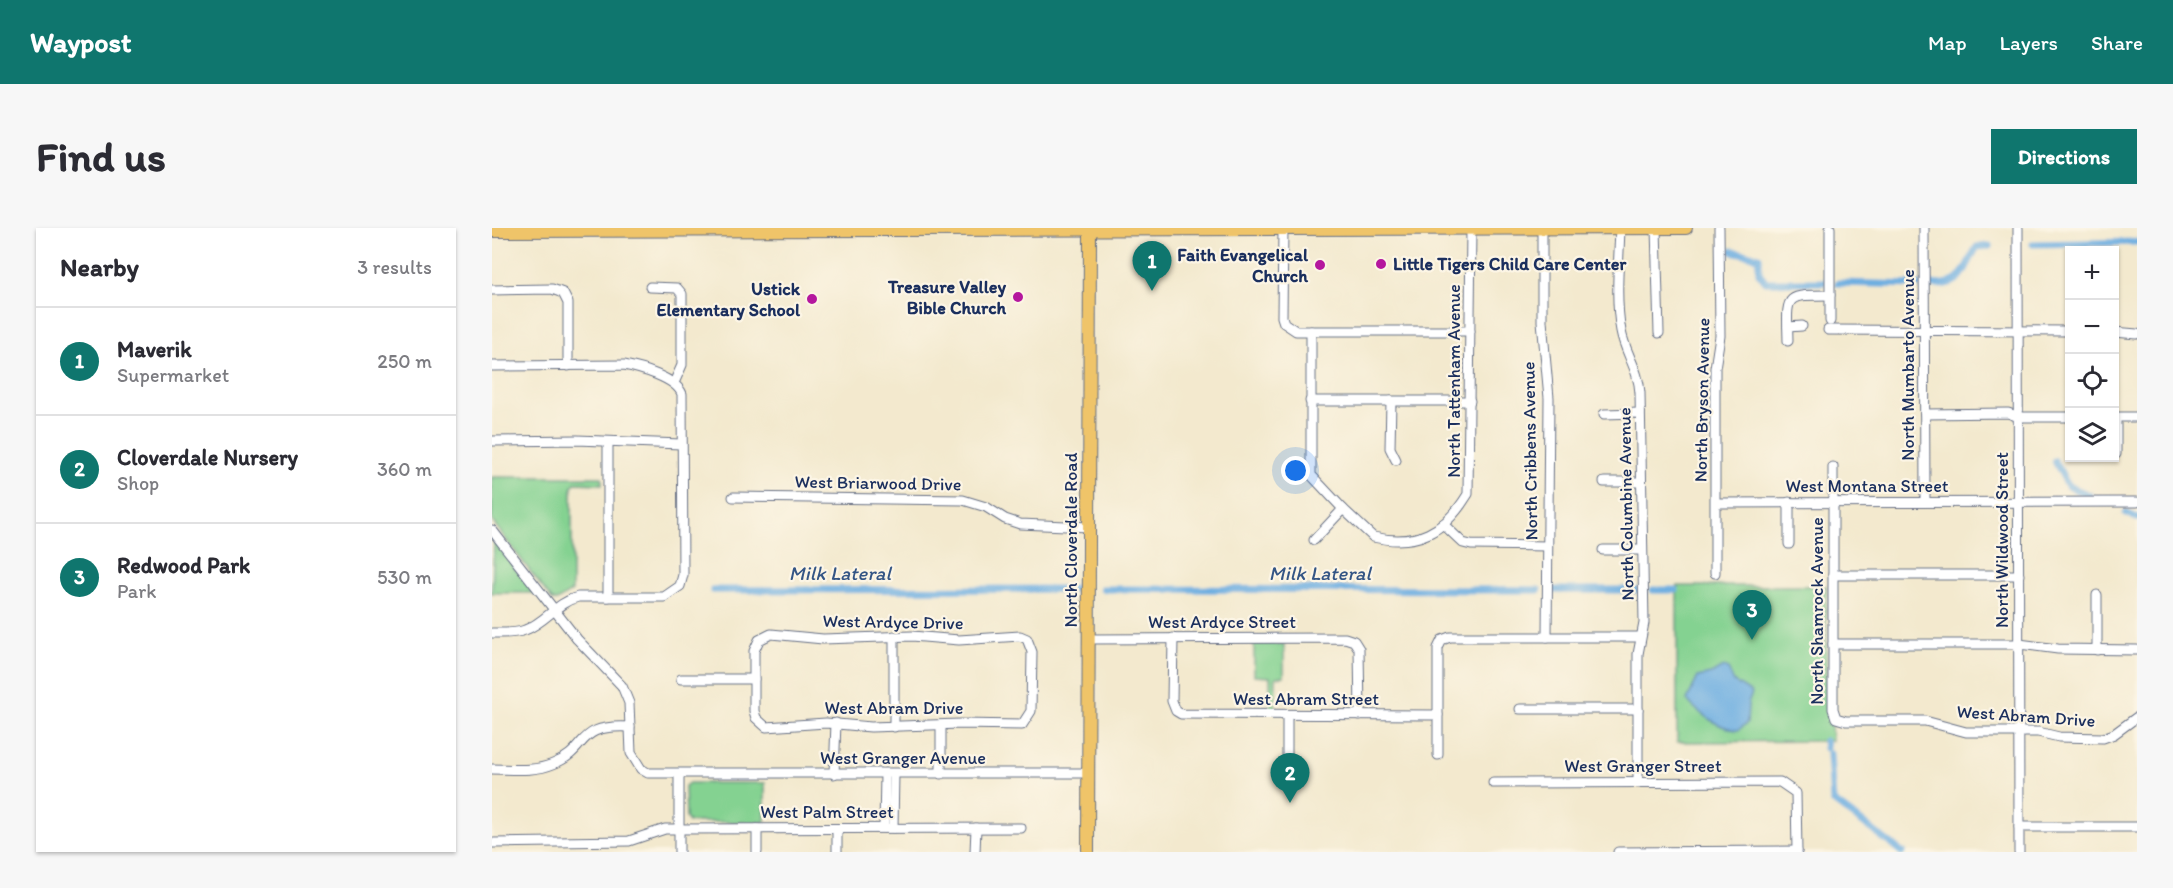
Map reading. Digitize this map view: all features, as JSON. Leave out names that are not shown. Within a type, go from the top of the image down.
[{"type":"main road","points":[[492,231],[1686,228]]},
{"type":"main road","name":"North Cloverdale Road","points":[[1088,852],[1090,229]]},
{"type":"street","name":"North Cribbens Avenue","points":[[1542,228],[1542,321],[1549,398],[1547,637]]},
{"type":"street","name":"North Columbine Avenue","points":[[1620,228],[1620,323],[1625,344],[1638,376],[1640,413],[1644,623],[1640,637],[1638,783]]},
{"type":"street","points":[[1656,228],[1659,333]]},
{"type":"street","name":"North Bryson Avenue","points":[[1715,573],[1715,368],[1720,336],[1719,228]]},
{"type":"street","points":[[1830,228],[1829,326],[1924,330],[2065,331]]},
{"type":"street","name":"North Mumbarto Avenue","points":[[1924,228],[1925,502]]},
{"type":"street","name":"North Wildwood Street","points":[[2018,228],[2019,852]]},
{"type":"street","name":"North Tattenham Avenue","points":[[1311,331],[1311,475],[1367,533],[1382,539],[1420,539],[1434,533],[1468,494],[1471,229]]},
{"type":"street","points":[[1283,230],[1282,316],[1289,328],[1311,331],[1470,331]]},
{"type":"street","points":[[492,633],[517,633],[528,629],[554,609],[578,597],[664,597],[675,591],[682,582],[681,444],[677,387],[682,365],[681,290],[650,287]]},
{"type":"street","points":[[492,290],[552,289],[563,293],[568,303],[568,366]]},
{"type":"street","points":[[1788,341],[1787,305],[1794,296],[1830,295]]},
{"type":"street","points":[[1788,327],[1802,327]]},
{"type":"street","points":[[2119,332],[2137,334]]},
{"type":"street","points":[[492,366],[635,367],[677,387]]},
{"type":"street","points":[[1310,401],[1470,401]]},
{"type":"street","points":[[1390,401],[1390,448],[1396,460]]},
{"type":"street","points":[[1604,414],[1640,413]]},
{"type":"street","points":[[1925,414],[2008,413],[2019,417],[2065,417]]},
{"type":"street","points":[[2119,417],[2137,417]]},
{"type":"street","points":[[492,441],[577,440],[608,443],[681,444]]},
{"type":"street","points":[[608,443],[608,597]]},
{"type":"street","name":"North Shamrock Avenue","points":[[1833,467],[1833,709],[1836,717]]},
{"type":"street","points":[[1604,482],[1640,482]]},
{"type":"street","name":"West Briarwood Drive","points":[[733,497],[963,500],[986,507],[1005,519],[1020,524],[1089,527]]},
{"type":"street","points":[[1789,502],[1789,544]]},
{"type":"street","name":"West Montana Street","points":[[1716,503],[2137,502]]},
{"type":"street","points":[[1314,540],[1343,509]]},
{"type":"street","points":[[1443,524],[1463,543],[1471,545],[1547,546]]},
{"type":"street","points":[[492,530],[576,639],[622,686],[629,703],[630,727],[595,729],[556,763],[545,767],[492,769]]},
{"type":"street","points":[[1604,550],[1642,550]]},
{"type":"street","points":[[1833,574],[2019,575]]},
{"type":"street","points":[[2097,650],[2100,600]]},
{"type":"street","name":"West Ardyce Drive","points":[[754,679],[753,651],[759,640],[771,634],[832,639],[894,636],[969,640],[1012,634],[1027,639],[1032,652],[1031,711],[1026,722]]},
{"type":"street","points":[[894,636],[894,727]]},
{"type":"street","points":[[1438,754],[1438,648],[1442,640],[1450,637],[1640,637]]},
{"type":"street","name":"West Abram Street","points":[[1173,638],[1172,701],[1176,711],[1186,715],[1438,715]]},
{"type":"street","name":"West Ardyce Street","points":[[1089,639],[1345,638],[1354,641],[1359,649],[1360,715]]},
{"type":"street","points":[[1833,644],[2019,644],[2027,647],[2137,650]]},
{"type":"street","points":[[681,679],[754,679]]},
{"type":"street","name":"West Abram Drive","points":[[754,679],[754,711],[761,724],[774,729],[836,723],[894,727],[960,724],[1016,727],[1026,722]]},
{"type":"street","points":[[1520,709],[1638,709]]},
{"type":"street","points":[[1287,715],[1287,754]]},
{"type":"street","name":"West Abram Drive","points":[[1836,717],[1846,721],[1925,721],[1966,732],[2103,738],[2114,734],[2137,717]]},
{"type":"street","points":[[834,774],[836,723]]},
{"type":"street","points":[[940,726],[941,774]]},
{"type":"street","name":"West Granger Avenue","points":[[630,727],[631,753],[641,769],[655,775],[1089,773]]},
{"type":"street","points":[[889,774],[889,828]]},
{"type":"street","points":[[679,775],[679,852]]},
{"type":"street","name":"West Granger Street","points":[[1493,783],[1780,782],[1792,788],[1797,798],[1797,852]]},
{"type":"street","points":[[2019,826],[2137,827]]},
{"type":"street","points":[[975,852],[976,828]]},
{"type":"street","name":"West Palm Street","points":[[492,843],[629,842],[656,830],[679,829],[1021,828]]},
{"type":"street","points":[[757,829],[757,852]]},
{"type":"street","points":[[837,829],[837,852]]},
{"type":"street","points":[[1618,852],[1797,852]]},
{"type":"green space","points":[[492,477],[602,477],[602,484],[575,483],[572,486],[572,591],[557,601],[552,600],[492,521]]},
{"type":"green space","points":[[494,541],[534,593],[492,593]]},
{"type":"green space","points":[[1677,586],[1826,586],[1826,711],[1831,724],[1832,741],[1677,742]]},
{"type":"green space","points":[[1254,644],[1284,644],[1284,676],[1276,677],[1275,709],[1270,709],[1270,677],[1254,676]]},
{"type":"green space","points":[[689,783],[765,783],[765,822],[689,822],[686,818],[685,786]]},
{"type":"water","points":[[1724,667],[1728,669],[1734,682],[1752,693],[1748,704],[1747,723],[1738,730],[1724,727],[1710,720],[1687,700],[1698,677],[1711,674]]},
{"type":"waterway","points":[[2033,244],[2137,242]]},
{"type":"waterway","points":[[1930,285],[1956,281],[1977,247],[1989,246]]},
{"type":"waterway","points":[[1732,251],[1759,257],[1759,273],[1766,282],[1823,282]]},
{"type":"waterway","points":[[1838,283],[1918,285]]},
{"type":"waterway","points":[[2055,461],[2068,486],[2089,495]]},
{"type":"waterway","points":[[2126,513],[2137,518]]},
{"type":"waterway","name":"Milk Lateral","points":[[713,590],[1075,589]]},
{"type":"waterway","name":"Milk Lateral","points":[[1103,589],[1538,590]]},
{"type":"waterway","name":"Milk Lateral","points":[[1555,590],[1635,590]]},
{"type":"waterway","name":"Milk Lateral","points":[[1653,590],[1676,590]]},
{"type":"waterway","name":"Milk Lateral","points":[[1825,741],[1826,748]]},
{"type":"waterway","name":"Milk Lateral","points":[[1830,754],[1833,801],[1902,852]]},
{"type":"place","name":"Little Tigers Child Care Center","points":[[1381,264]]},
{"type":"place","name":"Faith Evangelical Church","points":[[1320,265]]},
{"type":"place","name":"Maverik","points":[[1152,291]]},
{"type":"place","name":"Treasure Valley Bible Church","points":[[1018,297]]},
{"type":"place","name":"Ustick Elementary School","points":[[812,299]]},
{"type":"place","name":"Redwood Park","points":[[1752,640]]},
{"type":"place","name":"Cloverdale Nursery","points":[[1290,803]]}]
